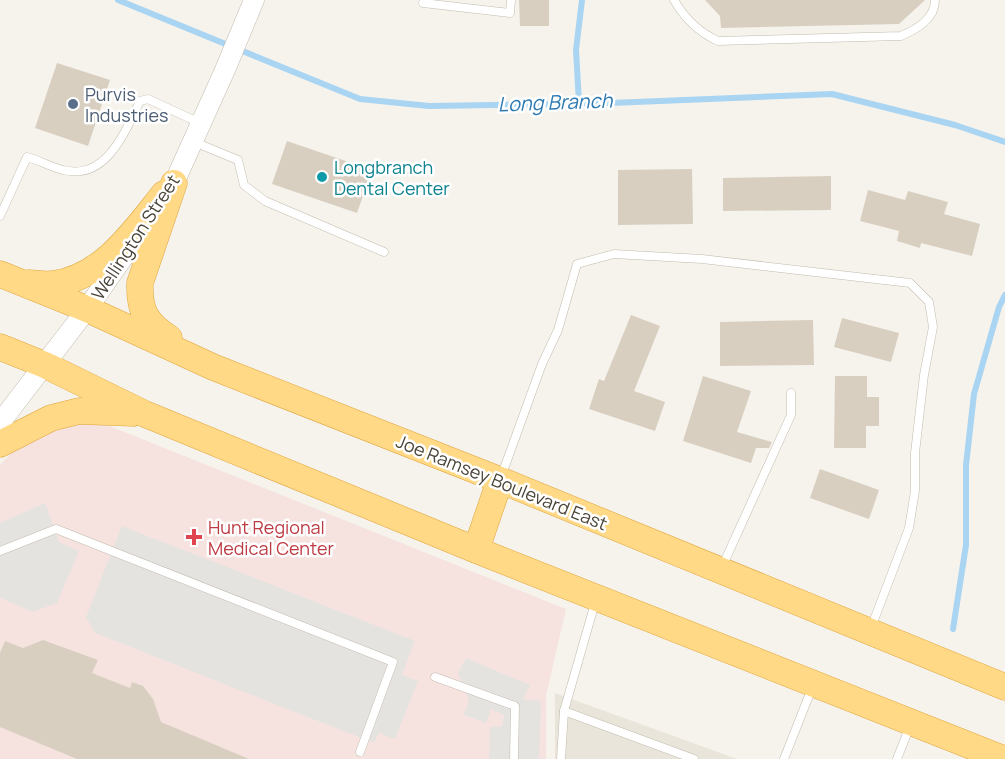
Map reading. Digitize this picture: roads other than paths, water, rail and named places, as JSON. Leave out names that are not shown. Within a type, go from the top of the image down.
[{"type":"highway","points":[[10,278],[53,284],[86,272],[105,261],[124,243],[174,183]]},
{"type":"highway","points":[[174,183],[140,283],[139,299],[145,316],[158,330],[213,367]]},
{"type":"highway","name":"Joe Ramsey Boulevard East","points":[[10,278],[87,309],[213,367],[500,480],[1005,687]]},
{"type":"highway","points":[[0,347],[45,365],[145,414],[476,550],[1004,759]]},
{"type":"highway","points":[[0,444],[51,418],[79,411],[145,414]]},
{"type":"highway","points":[[476,550],[500,480]]},
{"type":"street","name":"Wellington Street","points":[[0,423],[87,309],[174,183],[254,0]]},
{"type":"lane","points":[[423,3],[510,13],[511,0]]},
{"type":"lane","points":[[674,0],[680,12],[693,26],[718,41],[901,36],[915,30],[926,21],[935,8],[935,0]]},
{"type":"lane","points":[[0,216],[27,157],[72,171],[85,171],[102,163],[115,149],[143,99],[148,99],[201,123]]},
{"type":"lane","points":[[193,142],[238,160],[244,185],[265,201],[384,252]]},
{"type":"lane","points":[[500,480],[542,364],[558,330],[577,264],[614,254],[702,259],[910,283],[929,302],[933,327],[917,430],[915,491],[909,528],[870,632]]},
{"type":"lane","points":[[720,571],[791,415],[791,393]]},
{"type":"lane","points":[[0,551],[57,529],[393,662],[360,752]]},
{"type":"lane","points":[[561,759],[564,711],[597,597]]},
{"type":"lane","points":[[435,677],[516,706],[514,759]]},
{"type":"lane","points":[[784,759],[814,683]]},
{"type":"lane","points":[[564,711],[694,759]]},
{"type":"lane","points":[[897,759],[912,722]]},
{"type":"waterway","name":"Long Branch","points":[[118,0],[360,99],[429,106],[611,103],[832,94],[955,125],[1005,142]]},
{"type":"waterway","points":[[579,103],[576,50],[582,0]]},
{"type":"waterway","points":[[953,629],[966,545],[966,465],[974,394],[999,307],[1005,295]]},
{"type":"place","name":"Purvis Industries","points":[[73,104]]},
{"type":"place","name":"Longbranch Dental Center","points":[[322,177]]},
{"type":"place","name":"Hunt Regional Medical Center","points":[[194,537]]}]
